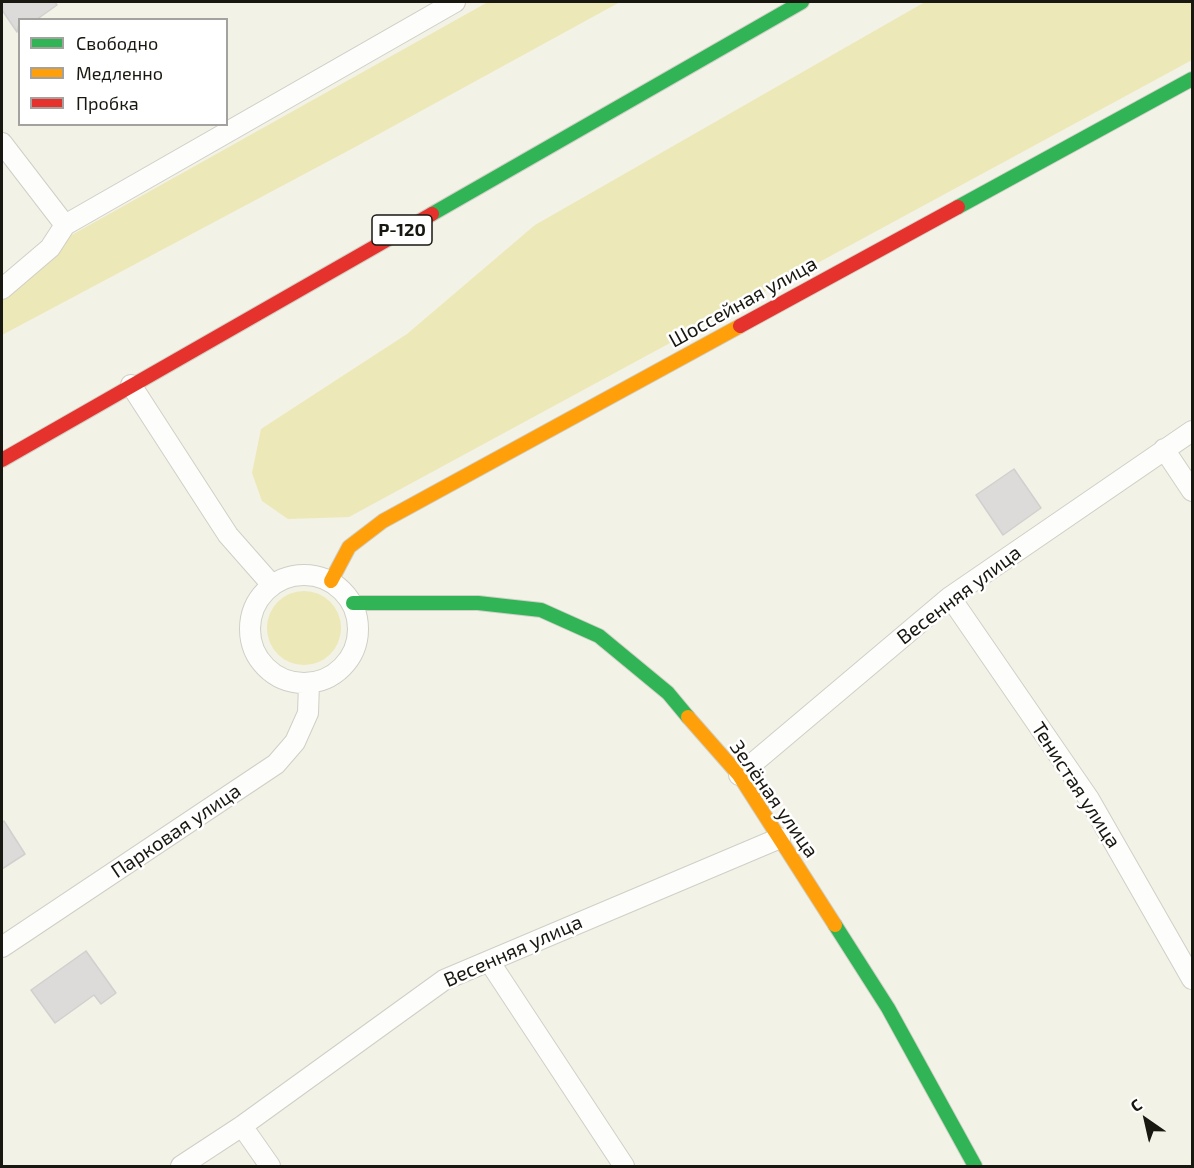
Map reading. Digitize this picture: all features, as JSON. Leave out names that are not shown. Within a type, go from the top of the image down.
[{"type":"main road","name":"Р-120","points":[[2,460],[802,2]]},
{"type":"main road","name":"Шоссейная улица","points":[[331,581],[349,547],[383,520],[1192,79]]},
{"type":"main road","name":"Зелёная улица","points":[[353,603],[414,601],[478,603],[541,610],[599,636],[668,693],[739,775],[780,838],[888,1008],[975,1167]]},
{"type":"street","points":[[2,289],[50,248],[65,225],[455,2]]},
{"type":"street","points":[[2,143],[65,225]]},
{"type":"street","points":[[131,385],[228,535],[272,585]]},
{"type":"street","name":"Весенняя улица","points":[[739,775],[950,597],[1192,431]]},
{"type":"street","points":[[1164,449],[1192,491]]},
{"type":"street","points":[[301,574],[331,581],[353,603],[358,620],[358,638],[352,655],[341,669],[326,679],[309,684],[291,682],[275,675],[262,664],[253,649],[249,631],[252,614],[259,598],[272,585],[301,574]]},
{"type":"street","name":"Тенистая улица","points":[[950,597],[1089,799],[1192,979]]},
{"type":"street","name":"Парковая улица","points":[[2,947],[276,764],[294,742],[308,713],[309,684]]},
{"type":"street","name":"Весенняя улица","points":[[181,1167],[242,1126],[444,980],[780,838]]},
{"type":"street","points":[[489,961],[624,1167]]},
{"type":"street","points":[[242,1126],[270,1167]]},
{"type":"shaded area","points":[[488,2],[620,2],[357,146],[2,335],[2,274]]},
{"type":"shaded area","points":[[925,2],[1192,2],[1192,60],[349,517],[288,519],[262,501],[252,473],[261,429],[407,334],[535,225]]},
{"type":"shaded area","points":[[297,591],[311,591],[325,597],[335,607],[341,621],[339,642],[325,659],[311,665],[297,665],[283,659],[273,649],[267,635],[267,621],[273,607],[283,597]]},
{"type":"building","points":[[2,2],[55,2],[57,5],[39,18],[18,18],[17,32],[2,10]]},
{"type":"building","points":[[1014,469],[1041,508],[1003,535],[976,495]]},
{"type":"building","points":[[4,821],[25,854],[2,869],[2,823]]},
{"type":"building","points":[[86,951],[116,993],[101,1004],[94,995],[55,1023],[31,990]]},
{"type":"traffic: fast","points":[[432,214],[802,2]]},
{"type":"traffic: fast","points":[[958,207],[1192,79]]},
{"type":"traffic: fast","points":[[353,603],[478,603],[541,610],[599,636],[668,693],[688,717]]},
{"type":"traffic: fast","points":[[835,925],[888,1008],[975,1166]]},
{"type":"traffic: slow","points":[[331,581],[349,547],[383,521],[740,326]]},
{"type":"traffic: slow","points":[[688,717],[739,775],[835,925]]},
{"type":"traffic: jam","points":[[740,326],[958,207]]},
{"type":"traffic: jam","points":[[2,460],[432,214]]}]
